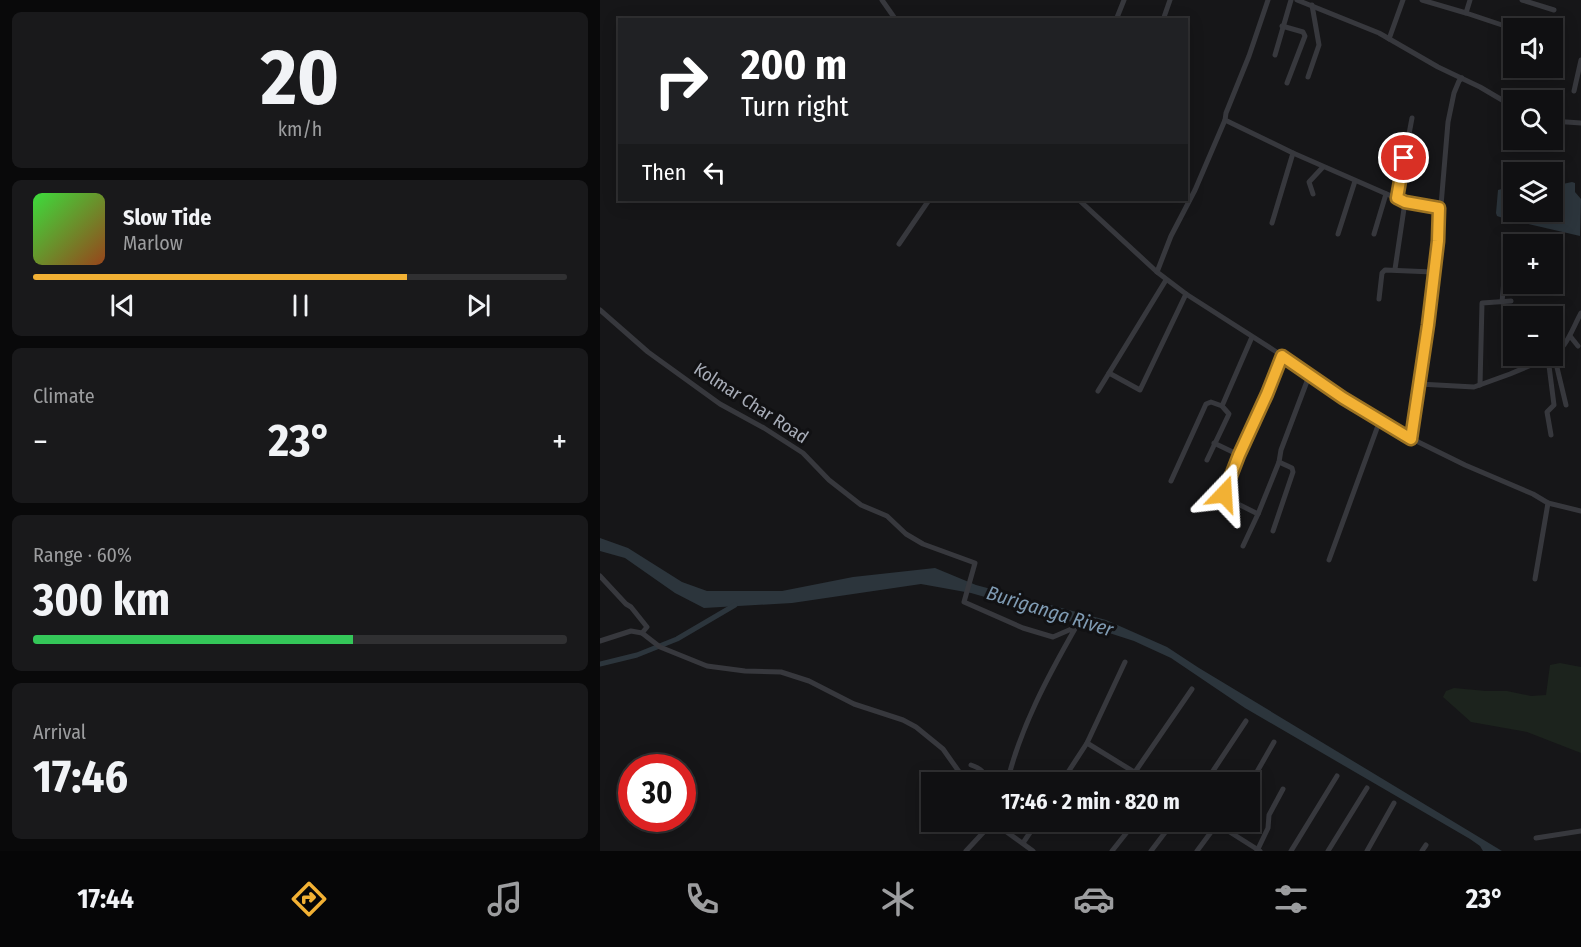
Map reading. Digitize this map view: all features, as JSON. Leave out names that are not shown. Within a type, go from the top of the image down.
[{"type":"street","points":[[882,0],[895,18]]},
{"type":"street","points":[[1117,18],[1124,0]]},
{"type":"street","points":[[1164,18],[1170,0]]},
{"type":"street","points":[[1157,272],[1171,236],[1195,190],[1225,120],[1268,0]]},
{"type":"street","points":[[1275,55],[1291,0]]},
{"type":"street","points":[[1297,0],[1389,39],[1503,101]]},
{"type":"street","points":[[1308,77],[1319,45],[1314,6],[1319,0]]},
{"type":"street","points":[[1389,39],[1403,0]]},
{"type":"street","points":[[1422,0],[1503,26]]},
{"type":"street","points":[[1466,14],[1470,0]]},
{"type":"street","points":[[1522,0],[1554,10]]},
{"type":"street","points":[[1282,26],[1303,32],[1305,36],[1287,83]]},
{"type":"street","points":[[1574,91],[1581,60]]},
{"type":"street","points":[[1411,439],[1438,241],[1448,122],[1454,93],[1462,78]]},
{"type":"street","points":[[1397,198],[1412,118]]},
{"type":"street","points":[[1225,120],[1323,167],[1405,202],[1439,208]]},
{"type":"street","points":[[1563,122],[1581,123]]},
{"type":"street","points":[[1272,223],[1293,153]]},
{"type":"street","points":[[1313,194],[1309,182],[1323,167]]},
{"type":"street","points":[[1338,234],[1355,181]]},
{"type":"street","points":[[1374,234],[1386,194]]},
{"type":"street","points":[[899,244],[927,201]]},
{"type":"street","points":[[1080,201],[1166,280],[1309,376],[1380,420],[1411,439],[1533,494],[1548,503],[1581,511]]},
{"type":"street","points":[[1395,269],[1405,202]]},
{"type":"street","points":[[1379,299],[1383,271],[1395,269],[1433,272]]},
{"type":"street","points":[[1098,391],[1166,280]]},
{"type":"street","points":[[1502,302],[1503,291]]},
{"type":"street","points":[[1109,373],[1140,390],[1186,294]]},
{"type":"street","points":[[1480,384],[1482,303],[1511,301]]},
{"type":"street","name":"Kolmar Char Road","points":[[600,310],[648,352],[720,404],[803,453],[829,480],[861,506],[887,516],[906,534],[923,544],[975,563],[964,602],[1023,628],[1053,637],[1076,627],[1027,724],[1016,749],[1010,772]]},
{"type":"street","points":[[1563,344],[1570,336],[1581,314]]},
{"type":"street","points":[[1570,336],[1578,346]]},
{"type":"street","points":[[1222,406],[1252,337]]},
{"type":"street","points":[[1258,514],[1226,498],[1224,494],[1282,356]]},
{"type":"street","points":[[1419,384],[1474,387],[1530,366]]},
{"type":"street","points":[[1551,435],[1547,412],[1554,405],[1552,366]]},
{"type":"street","points":[[1554,366],[1566,405]]},
{"type":"street","points":[[1243,546],[1279,462],[1281,450],[1309,376]]},
{"type":"street","points":[[1171,482],[1206,404],[1211,402],[1222,406],[1229,414],[1207,460]]},
{"type":"street","points":[[1329,560],[1380,420]]},
{"type":"street","points":[[1214,443],[1239,455]]},
{"type":"street","points":[[1273,531],[1293,472],[1292,468],[1279,462]]},
{"type":"street","points":[[1535,579],[1548,503]]},
{"type":"street","points":[[600,576],[647,627],[642,633]]},
{"type":"street","points":[[600,641],[631,631],[642,633],[660,647],[707,666],[745,671],[781,672],[810,681],[854,704],[903,720],[916,727],[943,749],[959,772]]},
{"type":"street","points":[[1068,772],[1087,742],[1125,662]]},
{"type":"street","points":[[1087,742],[1135,772],[1192,689]]},
{"type":"street","points":[[1212,772],[1246,721]]},
{"type":"street","points":[[1257,772],[1274,742]]},
{"type":"street","points":[[971,765],[980,768],[983,772]]},
{"type":"street","points":[[1292,851],[1337,776]]},
{"type":"street","points":[[1328,851],[1367,788]]},
{"type":"street","points":[[1230,832],[1258,850],[1268,828],[1269,815],[1282,789]]},
{"type":"street","points":[[1367,851],[1394,803]]},
{"type":"street","points":[[1536,838],[1581,831]]},
{"type":"street","points":[[966,851],[984,832]]},
{"type":"street","points":[[1007,832],[1033,851]]},
{"type":"street","points":[[1023,843],[1030,832]]},
{"type":"street","points":[[1112,851],[1127,832]]},
{"type":"street","points":[[1151,851],[1165,832]]},
{"type":"street","points":[[1197,851],[1209,832]]},
{"type":"shaded area","points":[[1560,663],[1581,667],[1581,753],[1527,732],[1471,722],[1443,697],[1446,691],[1454,688],[1507,691],[1531,696],[1546,695],[1550,665]]},
{"type":"water","points":[[1575,183],[1575,192],[1581,199],[1580,236],[1520,222],[1563,222],[1563,184]]},
{"type":"water","points":[[1503,189],[1503,218],[1497,216],[1496,213],[1498,190]]},
{"type":"water","name":"Buriganga River","points":[[600,538],[628,548],[682,582],[707,591],[782,591],[853,577],[935,568],[976,585],[1106,620],[1167,647],[1502,851],[1483,851],[1470,839],[1245,708],[1171,658],[1134,641],[971,593],[921,584],[792,603],[704,608],[675,593],[625,558],[600,551]]},
{"type":"waterway","points":[[600,664],[637,655],[677,639],[735,605]]},
{"type":"route","points":[[1224,494],[1282,356],[1343,398],[1411,439],[1428,325],[1438,241],[1439,208],[1405,202],[1397,198],[1404,158]]}]
